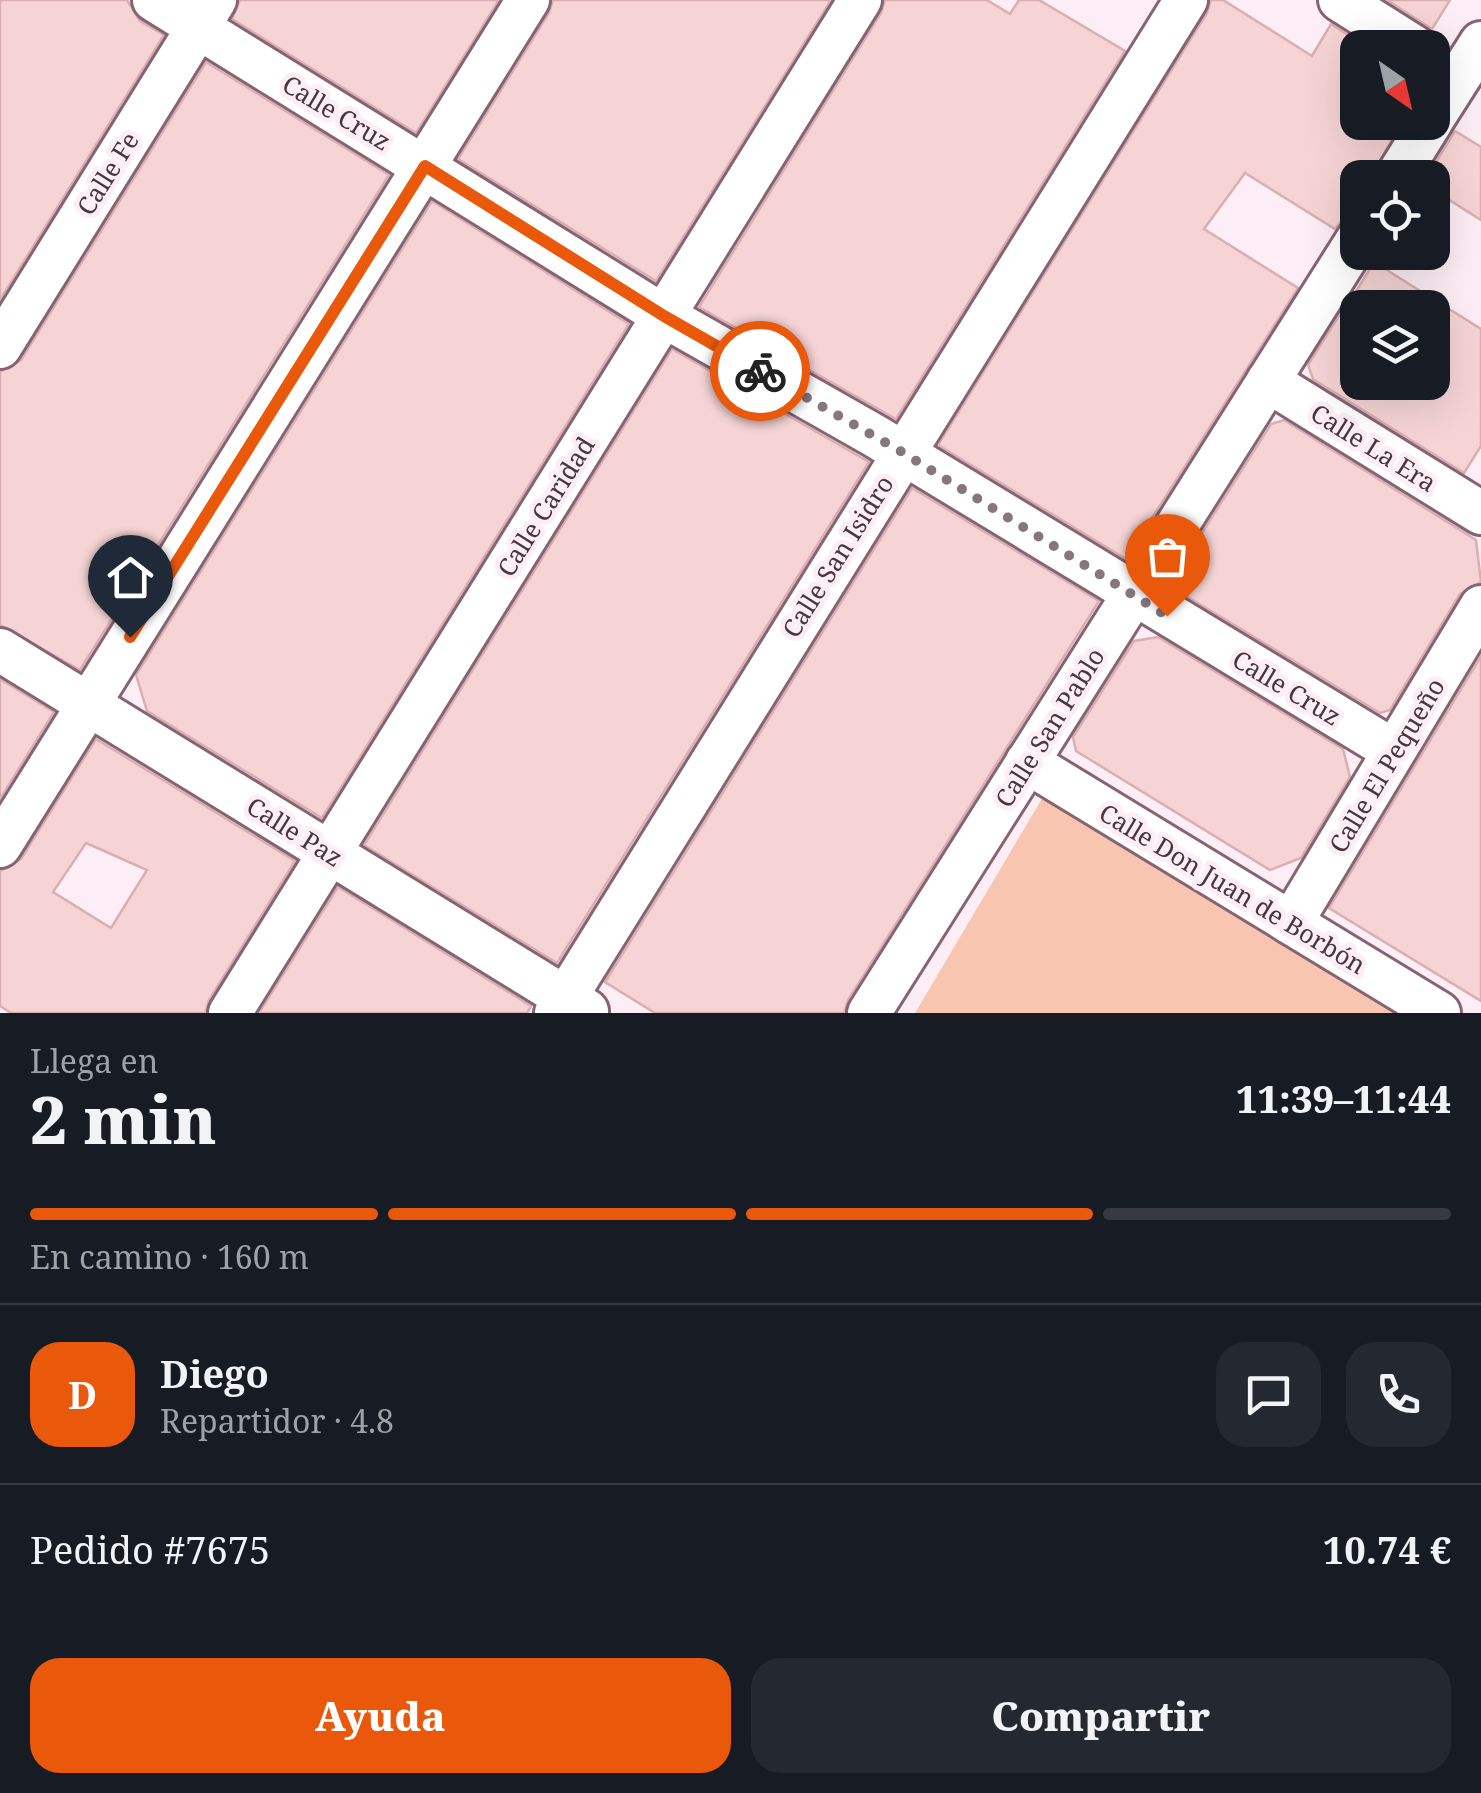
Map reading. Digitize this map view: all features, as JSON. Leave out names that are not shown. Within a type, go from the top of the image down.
[{"type":"street","name":"Calle Cruz","points":[[154,0],[206,14],[425,166],[664,316],[902,452],[1394,751]]},
{"type":"street","points":[[0,846],[528,0]]},
{"type":"street","name":"Calle Caridad","points":[[230,1013],[860,0]]},
{"type":"street","name":"Calle San Isidro","points":[[571,1008],[902,452],[1186,0]]},
{"type":"street","points":[[1340,0],[1388,30]]},
{"type":"street","name":"Calle Fe","points":[[0,347],[206,14]]},
{"type":"street","points":[[1450,90],[1464,66]]},
{"type":"street","name":"Calle San Pablo","points":[[869,1013],[1340,267]]},
{"type":"street","name":"Calle La Era","points":[[1268,381],[1481,513]]},
{"type":"street","name":"Calle El Pequeño","points":[[1291,923],[1481,607]]},
{"type":"street","name":"Calle Paz","points":[[0,650],[330,852],[571,1008]]},
{"type":"street","name":"Calle Don Juan de Borbón","points":[[1028,762],[1439,1013]]},
{"type":"shaded area","points":[[1046,792],[1406,1013],[915,1013]]},
{"type":"building","points":[[0,0],[127,0],[140,21],[164,35],[0,300]]},
{"type":"building","points":[[240,0],[499,0],[416,133],[232,19]]},
{"type":"building","points":[[553,0],[831,0],[656,281],[458,159],[549,13]]},
{"type":"building","points":[[885,0],[987,0],[1010,14],[1019,0],[1039,0],[1125,51],[896,419],[699,307],[881,13]]},
{"type":"building","points":[[1211,0],[1223,0],[1312,56],[1331,24],[1340,30],[1340,140],[1391,140],[1381,160],[1340,160],[1340,222],[1335,229],[1245,173],[1204,229],[1298,288],[1126,559],[938,445],[1207,13]]},
{"type":"building","points":[[1387,0],[1450,0],[1432,29]]},
{"type":"building","points":[[206,62],[389,175],[80,670],[0,625],[0,372],[21,360]]},
{"type":"building","points":[[1455,131],[1481,147],[1481,220],[1450,200],[1450,160],[1437,160]]},
{"type":"building","points":[[432,201],[629,324],[322,818],[147,711],[136,675]]},
{"type":"building","points":[[1369,270],[1387,270],[1419,290],[1357,290]]},
{"type":"building","points":[[1450,310],[1481,329],[1481,446],[1464,473],[1347,400],[1450,400]]},
{"type":"building","points":[[1340,314],[1340,396],[1313,379],[1308,365]]},
{"type":"building","points":[[672,349],[869,462],[557,963],[364,845]]},
{"type":"building","points":[[1284,420],[1476,540],[1481,582],[1460,594],[1390,710],[1380,713],[1173,588],[1171,582],[1271,424]]},
{"type":"building","points":[[912,488],[1099,601],[848,1000],[844,1013],[655,1013],[605,982]]},
{"type":"building","points":[[1158,637],[1343,749],[1350,777],[1301,858],[1270,870],[1076,751],[1073,737],[1134,641]]},
{"type":"building","points":[[1481,656],[1481,1001],[1329,908]]},
{"type":"building","points":[[0,679],[54,712],[0,799]]},
{"type":"building","points":[[96,739],[295,861],[209,1000],[205,1013],[11,1013],[0,1006],[0,871],[21,859]],"holes":[[[86,843],[147,870],[111,928],[53,892]]]},
{"type":"building","points":[[338,887],[531,1006],[527,1013],[259,1013]]},
{"type":"way so far","points":[[760,371],[902,452],[1167,616]]},
{"type":"route","points":[[130,637],[425,166],[664,316],[760,371]]}]
